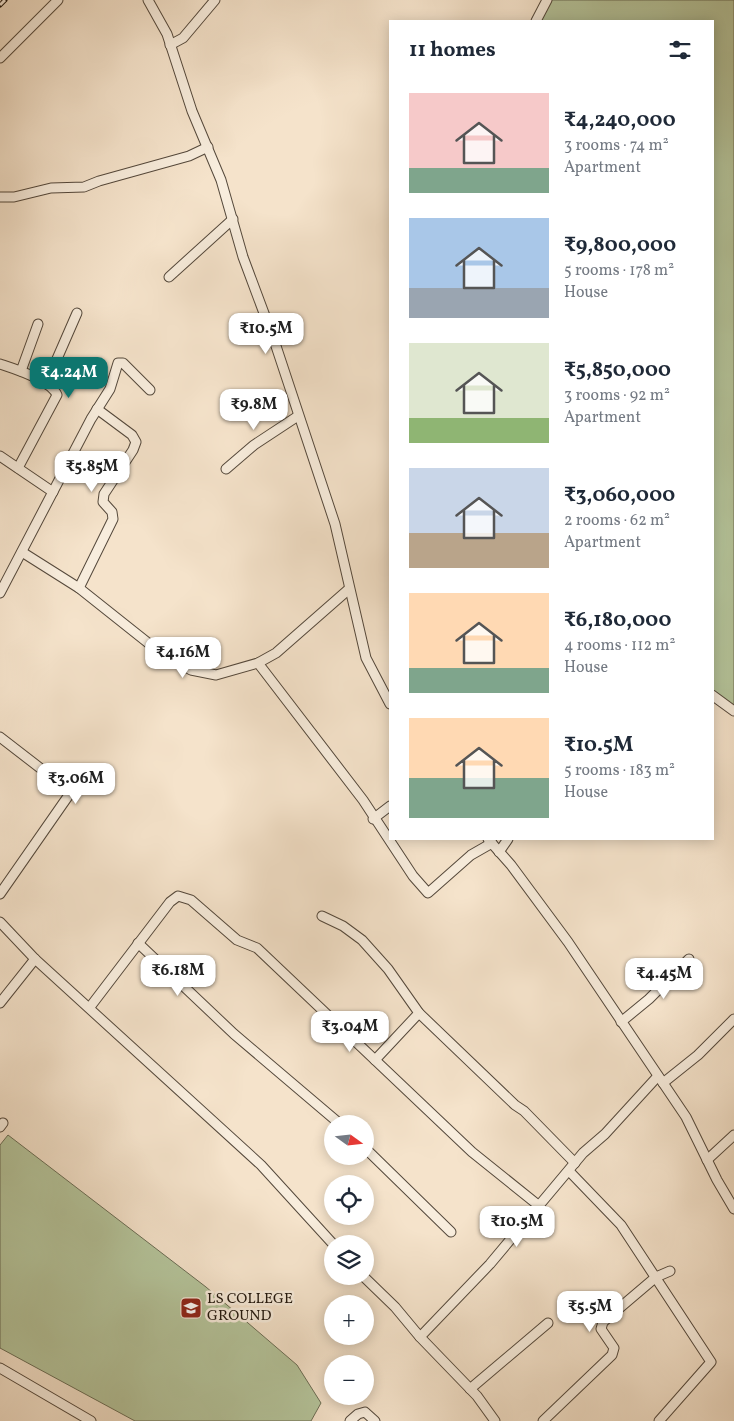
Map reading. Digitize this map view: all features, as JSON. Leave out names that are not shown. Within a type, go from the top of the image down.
[{"type":"street","points":[[0,58],[58,0]]},
{"type":"street","points":[[148,0],[170,45],[192,110],[222,180],[243,257],[274,340],[335,524],[366,658],[389,702]]},
{"type":"street","points":[[170,45],[183,38],[215,0]]},
{"type":"street","points":[[537,20],[547,0]]},
{"type":"street","points":[[0,197],[14,197],[51,188],[84,187],[99,181],[143,171],[189,156],[208,147]]},
{"type":"street","points":[[169,277],[232,220]]},
{"type":"street","points":[[46,384],[77,313]]},
{"type":"street","points":[[21,372],[38,324]]},
{"type":"street","points":[[0,593],[97,409],[110,389],[118,363],[123,363],[150,390]]},
{"type":"street","points":[[0,364],[46,384],[55,389],[57,395],[56,402],[18,468]]},
{"type":"street","points":[[79,588],[113,519],[112,512],[103,502],[104,494],[133,450],[136,442],[132,435],[97,409]]},
{"type":"street","points":[[226,469],[254,445],[298,416]]},
{"type":"street","points":[[0,456],[53,492]]},
{"type":"street","points":[[22,552],[79,588],[149,646],[191,670],[216,675],[258,663],[288,645],[349,589]]},
{"type":"street","points":[[258,663],[363,800],[373,819],[413,876],[428,893],[490,841],[568,942],[686,1117],[707,1160],[733,1204]]},
{"type":"street","points":[[714,696],[734,711]]},
{"type":"street","points":[[0,737],[71,792],[0,894]]},
{"type":"street","points":[[373,819],[389,807]]},
{"type":"street","points":[[499,852],[507,840]]},
{"type":"street","points":[[90,1006],[170,902],[178,896],[191,900],[237,940],[257,948],[472,1152],[538,1205]]},
{"type":"street","points":[[322,916],[344,926],[362,940],[388,969],[419,1012],[515,1105],[524,1111],[575,1163]]},
{"type":"street","points":[[0,922],[36,959],[90,1006],[262,1165],[325,1235]]},
{"type":"street","points":[[138,942],[230,1030],[329,1115]]},
{"type":"street","points":[[0,1003],[36,959]]},
{"type":"street","points":[[621,1022],[649,999],[689,959]]},
{"type":"street","points":[[376,1060],[419,1012]]},
{"type":"street","points":[[420,1337],[490,1264],[575,1163],[661,1080],[698,1055],[734,1019]]},
{"type":"street","points":[[707,1160],[734,1135]]},
{"type":"street","points":[[374,1157],[451,1232]]},
{"type":"street","points":[[569,1171],[618,1221],[711,1362],[660,1421]]},
{"type":"street","points":[[543,1421],[612,1355],[614,1348],[601,1329],[603,1322],[656,1277],[670,1271]]},
{"type":"street","points":[[372,1285],[470,1389],[495,1421]]},
{"type":"street","points":[[470,1389],[548,1323]]},
{"type":"street","points":[[0,1368],[91,1421]]},
{"type":"street","points":[[350,1421],[358,1414],[366,1412],[375,1421]]},
{"type":"green space","points":[[547,0],[734,0],[734,711],[714,696],[714,20],[537,20]]},
{"type":"green space","points":[[8,1135],[206,1287],[297,1365],[321,1403],[311,1421],[135,1421],[0,1348],[0,1145]]},
{"type":"railway","points":[[0,5],[5,0]]},
{"type":"place","name":"LS COLLEGE GROUND","points":[[191,1308]]}]
